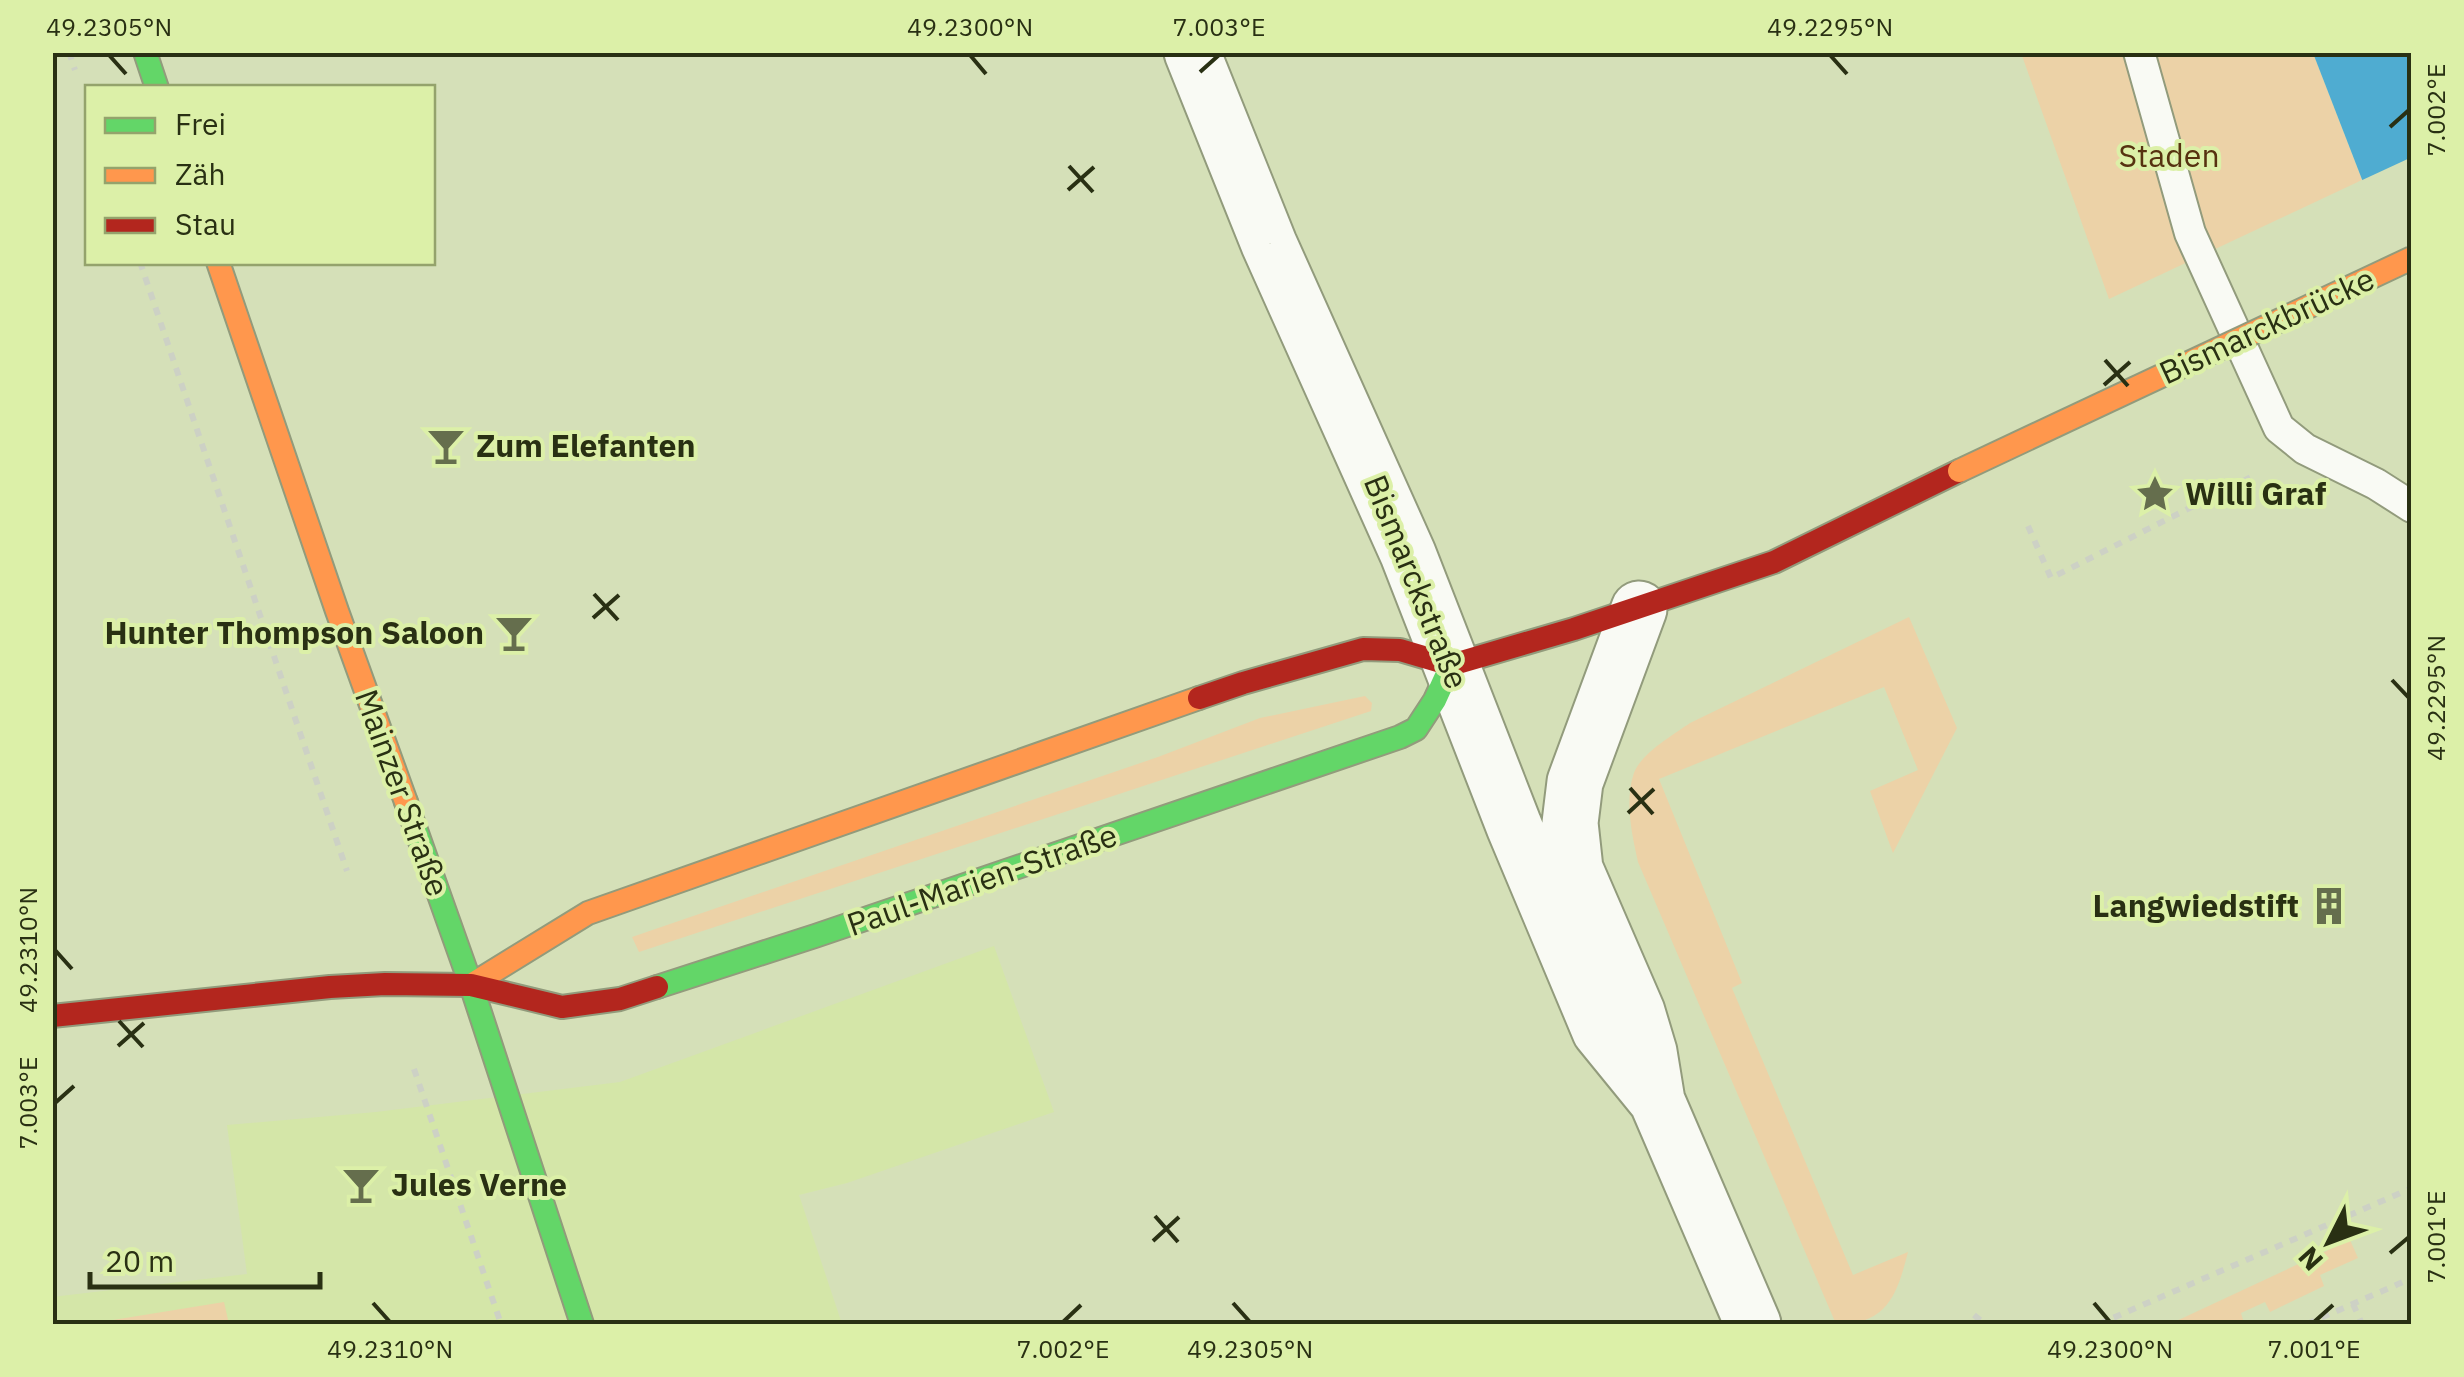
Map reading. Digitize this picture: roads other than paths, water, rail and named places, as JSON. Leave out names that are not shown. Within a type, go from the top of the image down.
[{"type":"main road","points":[[145,52],[156,85]]},
{"type":"main road","name":"Bismarckbrücke","points":[[1638,609],[1774,562],[2412,258]]},
{"type":"main road","name":"Mainzer Straße","points":[[219,265],[470,986],[582,1324]]},
{"type":"main road","points":[[470,986],[588,914],[1243,683],[1364,649],[1400,650],[1452,664],[1638,609]]},
{"type":"main road","name":"Paul-Marien-Straße","points":[[52,1016],[385,984],[470,986],[562,1007],[620,998],[815,936],[1400,737],[1416,729],[1452,664]]},
{"type":"street","name":"Bismarckstraße","points":[[1192,52],[1269,244],[1408,554],[1514,826],[1600,1031],[1657,1101]]},
{"type":"street","name":"Bismarckstraße","points":[[1638,609],[1575,782],[1570,824],[1575,869],[1637,1012],[1657,1101],[1753,1324]]},
{"type":"lane","points":[[2139,52],[2190,233],[2279,428],[2305,449],[2376,484],[2412,507]]},
{"type":"water","points":[[2313,53],[2411,53],[2411,283],[2370,200]]},
{"type":"place","name":"Zum Elefanten","points":[[446,446]]},
{"type":"place","name":"Willi Graf","points":[[2155,494]]},
{"type":"place","name":"Hunter Thompson Saloon","points":[[514,633]]},
{"type":"place","name":"Langwiedstift","points":[[2329,906]]},
{"type":"place","name":"Jules Verne","points":[[361,1185]]},
{"type":"park label","name":"Staden","points":[[2169,156]]}]
